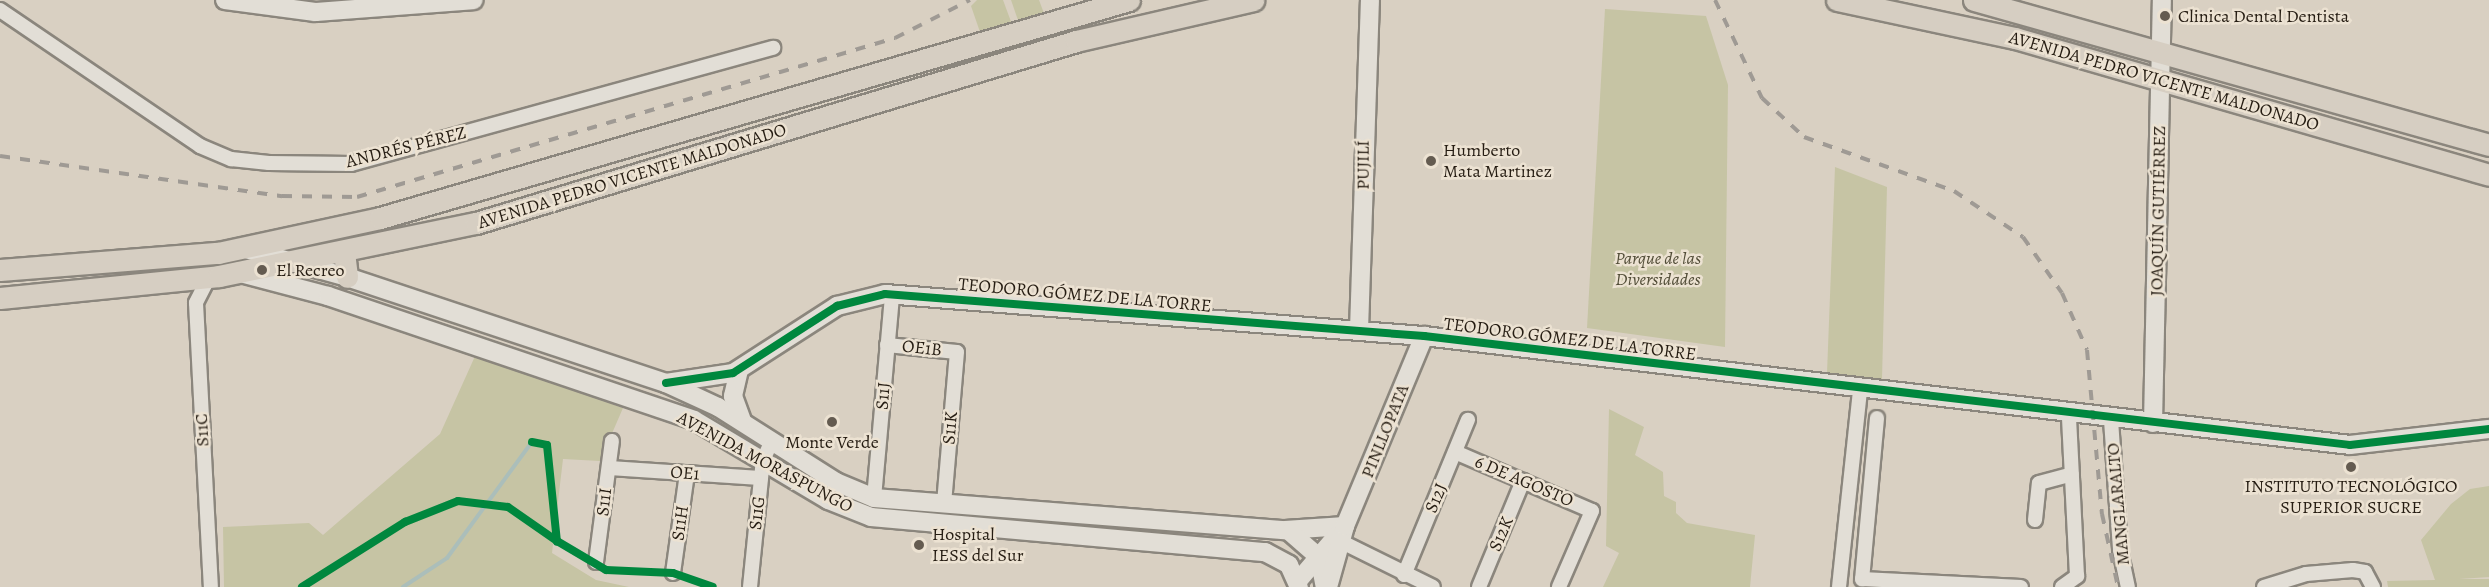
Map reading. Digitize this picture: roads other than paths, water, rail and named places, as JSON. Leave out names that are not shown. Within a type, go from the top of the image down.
[{"type":"main road","name":"AVENIDA PEDRO VICENTE MALDONADO","points":[[0,270],[242,248],[459,197],[1129,0]]},
{"type":"main road","name":"AVENIDA PEDRO VICENTE MALDONADO","points":[[0,298],[209,277],[297,262],[476,223],[1138,23],[1252,0]]},
{"type":"main road","name":"AVENIDA PEDRO VICENTE MALDONADO","points":[[1837,0],[1949,21],[2489,175]]},
{"type":"main road","name":"AVENIDA PEDRO VICENTE MALDONADO","points":[[1974,0],[2489,146]]},
{"type":"main road","points":[[344,252],[347,277]]},
{"type":"street","points":[[225,0],[315,12],[474,0]]},
{"type":"street","points":[[326,0],[348,9]]},
{"type":"street","name":"PUJILÍ","points":[[1359,330],[1370,0]]},
{"type":"street","name":"JOAQUÍN GUTIÉRREZ","points":[[2153,423],[2162,0]]},
{"type":"street","name":"ANDRÉS PÉREZ","points":[[0,10],[200,146],[231,159],[269,163],[351,164],[773,48]]},
{"type":"street","name":"AVENIDA MORASPUNGO","points":[[242,248],[347,277],[666,383],[742,421],[836,482],[874,498],[1345,535]]},
{"type":"street","name":"AVENIDA MORASPUNGO","points":[[237,272],[328,296],[685,417],[762,469],[828,500],[872,517],[1265,552],[1284,560],[1298,584]]},
{"type":"street","name":"S11C","points":[[209,277],[196,303],[211,587]]},
{"type":"street","name":"TEODORO GÓMEZ DE LA TORRE","points":[[690,393],[719,386],[736,372],[837,306],[892,295],[1425,336],[2069,416],[2350,445],[2489,429]]},
{"type":"street","name":"S11J","points":[[874,498],[892,295]]},
{"type":"street","name":"PINLLOPATA","points":[[1326,587],[1425,336]]},
{"type":"street","name":"OE1B","points":[[887,345],[957,352]]},
{"type":"street","name":"S11K","points":[[944,504],[957,352]]},
{"type":"street","points":[[736,372],[733,396],[742,421]]},
{"type":"street","name":"TEODORO GÓMEZ DE LA TORRE","points":[[666,383],[736,372]]},
{"type":"street","points":[[1839,587],[1860,391]]},
{"type":"street","points":[[2062,587],[2077,576],[2069,416]]},
{"type":"street","points":[[1877,418],[1862,579],[2021,587]]},
{"type":"street","name":"S12J","points":[[1404,575],[1468,420]]},
{"type":"street","name":"MANGLARALTO","points":[[2110,420],[2120,550],[2128,587]]},
{"type":"street","name":"S11I","points":[[596,562],[612,441]]},
{"type":"street","name":"S11G","points":[[750,587],[762,469],[772,441]]},
{"type":"street","name":"6 DE AGOSTO","points":[[1455,452],[1592,511],[1559,587]]},
{"type":"street","name":"OE1","points":[[609,468],[687,473],[762,469]]},
{"type":"street","name":"S11H","points":[[674,573],[687,473]]},
{"type":"street","points":[[2035,520],[2039,483],[2072,474]]},
{"type":"street","name":"S12K","points":[[1479,587],[1523,481]]},
{"type":"street","name":"AVENIDA MORASPUNGO","points":[[1285,530],[1304,540],[1318,557]]},
{"type":"street","points":[[1345,535],[1404,575],[1433,587]]},
{"type":"street","name":"PINLLOPATA","points":[[1298,584],[1318,557],[1345,535]]},
{"type":"street","name":"PINLLOPATA","points":[[1318,557],[1326,587]]},
{"type":"street","points":[[2264,587],[2306,574],[2353,570],[2365,572],[2373,587]]},
{"type":"waterway","points":[[403,587],[447,558],[532,442]]},
{"type":"railway","points":[[0,156],[282,196],[357,197],[895,38],[970,0]]},
{"type":"railway","points":[[1715,0],[1762,98],[1804,137],[1954,191],[2023,237],[2062,293],[2087,350],[2102,514],[2118,587]]},
{"type":"place","name":"Clinica Dental Dentista","points":[[2165,16]]},
{"type":"place","name":"Humberto Mata Martinez","points":[[1431,161]]},
{"type":"place","name":"El Recreo","points":[[262,270]]},
{"type":"place","name":"Monte Verde","points":[[832,422]]},
{"type":"place","name":"INSTITUTO TECNOLÓGICO SUPERIOR SUCRE","points":[[2351,467]]},
{"type":"place","name":"Hospital IESS del Sur","points":[[919,545]]},
{"type":"park label","name":"Parque de las Diversidades","points":[[1658,269]]}]
